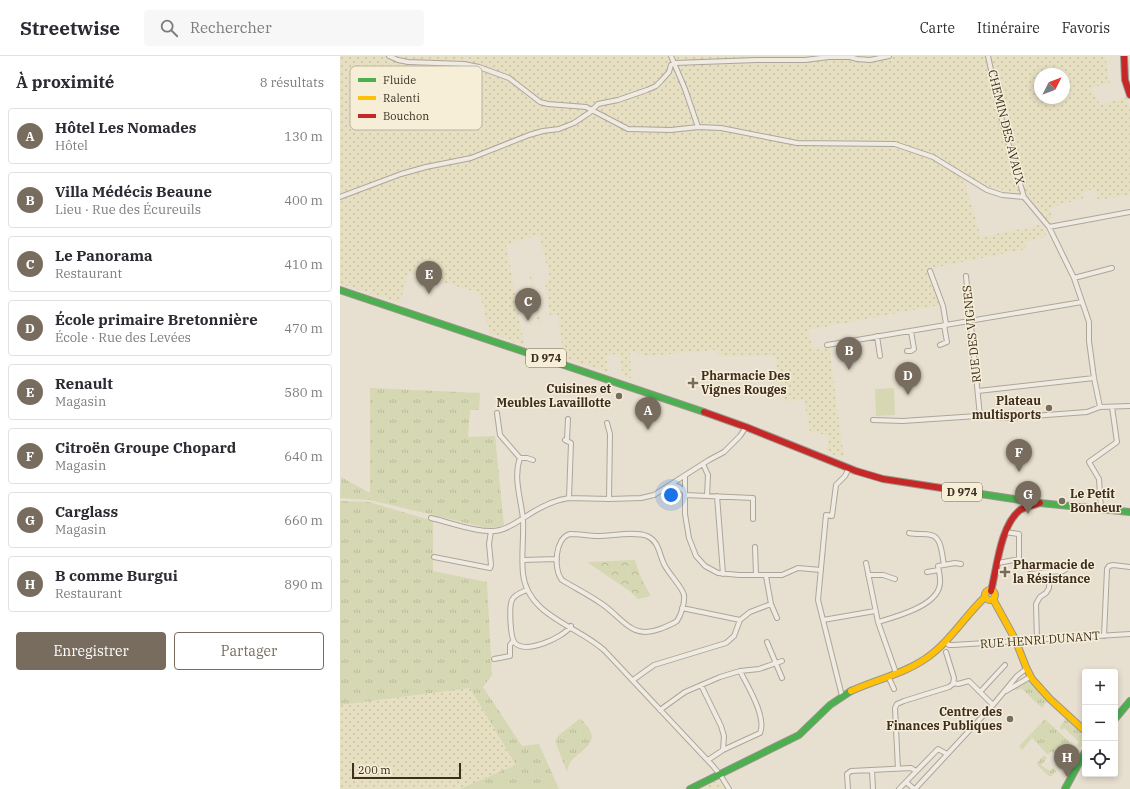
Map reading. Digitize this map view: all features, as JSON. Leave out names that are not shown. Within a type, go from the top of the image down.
[{"type":"main road","points":[[1124,56],[1125,80],[1130,95]]},
{"type":"main road","name":"D 974","points":[[340,290],[619,382],[746,426],[849,468],[883,479],[1040,503],[1130,512]]},
{"type":"main road","points":[[1021,500],[1020,510],[1005,532],[1001,543],[991,591],[994,594],[993,599],[1016,641],[1030,677],[1041,690],[1082,728]]},
{"type":"main road","points":[[1020,510],[1040,503]]},
{"type":"main road","points":[[690,789],[799,735],[812,725],[833,703],[842,696],[896,673],[933,653],[945,644],[985,597],[986,593],[991,591]]},
{"type":"main road","points":[[985,597],[988,600],[993,599]]},
{"type":"main road","points":[[1118,710],[1130,698]]},
{"type":"main road","points":[[1118,715],[1130,701]]},
{"type":"main road","points":[[1065,789],[1082,757]]},
{"type":"main road","points":[[1069,789],[1082,766]]},
{"type":"street","points":[[389,56],[408,62],[464,64],[474,66]]},
{"type":"street","points":[[671,56],[698,127]]},
{"type":"street","points":[[340,197],[401,174],[426,167],[472,158],[529,135],[559,129],[574,123],[593,110],[598,104],[618,100],[656,86],[669,72],[671,65],[674,63],[805,60],[836,57],[850,57],[870,60],[889,56]]},
{"type":"street","name":"CHEMIN DES AVAUX","points":[[988,56],[1003,125],[1024,197]]},
{"type":"street","points":[[482,68],[509,78],[540,102],[586,107],[628,129],[671,130],[698,127],[721,128],[797,143],[895,144],[933,157],[987,190],[1002,195],[1024,197],[1049,227],[1074,278],[1089,322],[1089,341],[1100,407]]},
{"type":"street","points":[[1049,227],[1130,212]]},
{"type":"street","points":[[1074,278],[1112,268]]},
{"type":"street","points":[[930,271],[943,306],[947,342],[940,345]]},
{"type":"street","name":"RUE DES VIGNES","points":[[966,276],[980,416]]},
{"type":"street","points":[[827,345],[1082,302]]},
{"type":"street","points":[[907,352],[914,349],[911,331]]},
{"type":"street","points":[[876,336],[880,356]]},
{"type":"street","points":[[978,392],[1094,378]]},
{"type":"street","points":[[874,420],[903,421],[980,416],[1006,418],[1087,412],[1100,407],[1130,406]]},
{"type":"street","points":[[1101,509],[1099,479],[1089,462],[1116,442],[1112,407]]},
{"type":"street","points":[[498,413],[500,435],[520,458],[533,460]]},
{"type":"street","points":[[568,419],[566,440],[571,444],[569,498]]},
{"type":"street","points":[[607,422],[610,434],[609,499]]},
{"type":"street","points":[[431,518],[491,531],[504,529],[553,502],[569,498],[609,499],[650,496],[672,484],[730,447],[740,436],[746,426]]},
{"type":"street","points":[[520,458],[517,478],[523,519],[523,574],[527,590],[540,608],[598,644],[708,760],[720,774],[729,789]]},
{"type":"street","points":[[703,464],[708,474],[707,496]]},
{"type":"street","points":[[842,696],[818,600],[826,515],[832,516],[836,485],[845,476],[849,468]]},
{"type":"street","points":[[685,476],[686,527],[696,556],[705,566],[713,571],[723,574],[766,576],[782,575],[798,568],[820,570]]},
{"type":"street","points":[[672,484],[679,487],[685,493],[707,496],[753,498],[753,519]]},
{"type":"street","points":[[717,496],[723,574]]},
{"type":"street","points":[[434,557],[489,569],[492,565],[489,544],[491,531]]},
{"type":"street","points":[[998,563],[1019,559],[1019,534],[1005,532]]},
{"type":"street","points":[[909,533],[935,536],[939,542],[944,565]]},
{"type":"street","points":[[570,534],[596,536],[638,534],[646,536],[656,543],[666,570],[683,592],[684,598],[678,619],[674,624],[647,633],[635,631],[603,604],[562,580],[558,574],[557,559],[560,540],[570,534]]},
{"type":"street","points":[[755,547],[756,575]]},
{"type":"street","points":[[523,560],[557,559]]},
{"type":"street","points":[[866,563],[875,611],[896,673]]},
{"type":"street","points":[[878,622],[906,612],[932,598],[939,588],[940,576],[938,566],[955,563],[961,564]]},
{"type":"street","points":[[1104,636],[1107,569],[1109,566],[1113,565],[1130,567]]},
{"type":"street","points":[[1030,574],[1063,571],[1066,569]]},
{"type":"street","points":[[927,572],[939,570]]},
{"type":"street","points":[[1037,640],[1036,604],[1040,597],[1046,593],[1049,588],[1050,572]]},
{"type":"street","points":[[868,575],[883,575],[895,579]]},
{"type":"street","points":[[766,576],[771,604],[777,618]]},
{"type":"street","points":[[494,659],[510,656],[510,645],[513,641],[511,603],[515,596],[527,590]]},
{"type":"street","points":[[633,680],[654,664],[726,643],[734,636],[740,620],[750,612],[771,604]]},
{"type":"street","points":[[682,608],[740,620]]},
{"type":"street","points":[[823,620],[875,611]]},
{"type":"street","points":[[513,641],[521,646],[540,644],[556,638],[566,632],[571,626]]},
{"type":"street","name":"RUE HENRI DUNANT","points":[[945,644],[1130,634]]},
{"type":"street","points":[[767,642],[782,678]]},
{"type":"street","points":[[898,769],[895,708],[897,704],[949,687],[953,683],[953,675],[945,644]]},
{"type":"street","points":[[945,644],[946,652]]},
{"type":"street","points":[[660,710],[685,692],[720,676],[759,669],[782,661]]},
{"type":"street","points":[[980,692],[1005,665]]},
{"type":"street","points":[[906,782],[914,789],[993,705],[1017,676],[1026,669]]},
{"type":"street","points":[[708,760],[723,750],[760,733],[762,728],[760,715],[753,696],[740,672]]},
{"type":"street","points":[[888,676],[894,689]]},
{"type":"street","points":[[1004,692],[1030,677]]},
{"type":"street","points":[[953,683],[958,684],[969,681],[993,705]]},
{"type":"street","points":[[701,685],[721,726],[724,736],[723,750]]},
{"type":"street","points":[[899,789],[938,748],[947,754]]},
{"type":"street","points":[[848,789],[849,772],[911,768],[916,771]]},
{"type":"street","points":[[872,771],[873,789]]},
{"type":"shaded area","points":[[340,56],[1105,56],[1110,83],[1091,88],[1100,105],[1126,97],[1130,107],[1130,195],[1098,200],[1095,188],[1083,193],[1084,198],[1049,208],[1053,219],[1047,221],[1026,193],[1018,194],[986,186],[962,173],[981,237],[1040,225],[1047,236],[1025,242],[1026,249],[928,269],[940,305],[808,330],[814,350],[829,347],[844,459],[827,452],[827,435],[810,432],[804,399],[783,402],[775,355],[722,357],[715,350],[648,356],[630,351],[631,378],[623,377],[619,354],[606,355],[608,372],[564,358],[558,315],[550,316],[545,282],[550,278],[539,235],[506,244],[524,345],[489,333],[480,293],[408,272],[400,303],[340,284]]},
{"type":"shaded area","points":[[529,271],[531,271],[541,323],[538,324]]},
{"type":"shaded area","points":[[471,688],[516,765],[460,789],[340,789],[340,705]]},
{"type":"shaded area","points":[[718,780],[725,789],[698,789]]},
{"type":"green space","points":[[370,388],[480,393],[479,410],[470,410],[468,437],[495,436],[504,526],[487,528],[370,500],[340,498],[341,477],[370,493]]},
{"type":"green space","points":[[894,388],[895,415],[876,416],[875,389]]},
{"type":"green space","points":[[340,501],[369,502],[433,521],[433,571],[487,582],[492,675],[483,687],[522,746],[539,744],[559,789],[460,789],[516,765],[470,688],[340,705]]},
{"type":"green space","points":[[635,560],[641,578],[651,596],[638,599],[631,592],[587,562]]},
{"type":"green space","points":[[1028,682],[1048,700],[1042,708],[1021,688],[1019,690],[1013,690],[1023,683]]},
{"type":"green space","points":[[579,719],[588,727],[592,739],[590,743],[569,764],[567,772],[555,741],[558,736]]},
{"type":"green space","points":[[1045,719],[1074,746],[1075,749],[1069,760],[1066,759],[1061,770],[1055,765],[1060,758],[1051,751],[1048,755],[1032,738],[1022,750],[1019,746]]},
{"type":"green space","points":[[1066,719],[1069,720],[1082,735],[1082,746],[1079,748],[1077,744],[1079,742],[1064,728],[1062,730],[1060,726]]},
{"type":"green space","points":[[1044,755],[1047,758],[1041,765],[1050,771],[1053,766],[1056,771],[1052,776],[1049,776],[1037,765]]},
{"type":"traffic: fast","points":[[340,290],[704,412]]},
{"type":"traffic: fast","points":[[961,491],[1040,503],[1130,512]]},
{"type":"traffic: fast","points":[[690,789],[799,735],[830,705],[851,691]]},
{"type":"traffic: fast","points":[[1118,715],[1130,701]]},
{"type":"traffic: fast","points":[[1065,789],[1082,758]]},
{"type":"traffic: slow","points":[[990,590],[995,595],[990,600],[985,595],[990,590]]},
{"type":"traffic: slow","points":[[851,691],[908,669],[934,653],[985,597]]},
{"type":"traffic: slow","points":[[993,599],[1015,639],[1032,679],[1050,699],[1082,728]]},
{"type":"traffic: jam","points":[[1124,56],[1125,80],[1130,95]]},
{"type":"traffic: jam","points":[[704,412],[746,427],[856,471],[883,479],[961,491]]},
{"type":"traffic: jam","points":[[991,591],[1000,548],[1013,517],[1020,510],[1040,503]]},
{"type":"place","name":"Renault","points":[[429,294]]},
{"type":"place","name":"Le Panorama","points":[[528,321]]},
{"type":"place","name":"Villa Médécis Beaune","points":[[849,370]]},
{"type":"place","name":"Pharmacie Des Vignes Rouges","points":[[693,383]]},
{"type":"place","name":"École primaire Bretonnière","points":[[908,395]]},
{"type":"place","name":"Cuisines et Meubles Lavaillotte","points":[[619,396]]},
{"type":"place","name":"Plateau multisports","points":[[1049,408]]},
{"type":"place","name":"Hôtel Les Nomades","points":[[648,430]]},
{"type":"place","name":"Citroën Groupe Chopard","points":[[1019,472]]},
{"type":"place","name":"Le Petit Bonheur","points":[[1062,501]]},
{"type":"place","name":"Carglass","points":[[1028,514]]},
{"type":"place","name":"Pharmacie de la Résistance","points":[[1005,572]]},
{"type":"place","name":"Centre des Finances Publiques","points":[[1010,719]]},
{"type":"place","name":"B comme Burgui","points":[[1067,777]]}]
